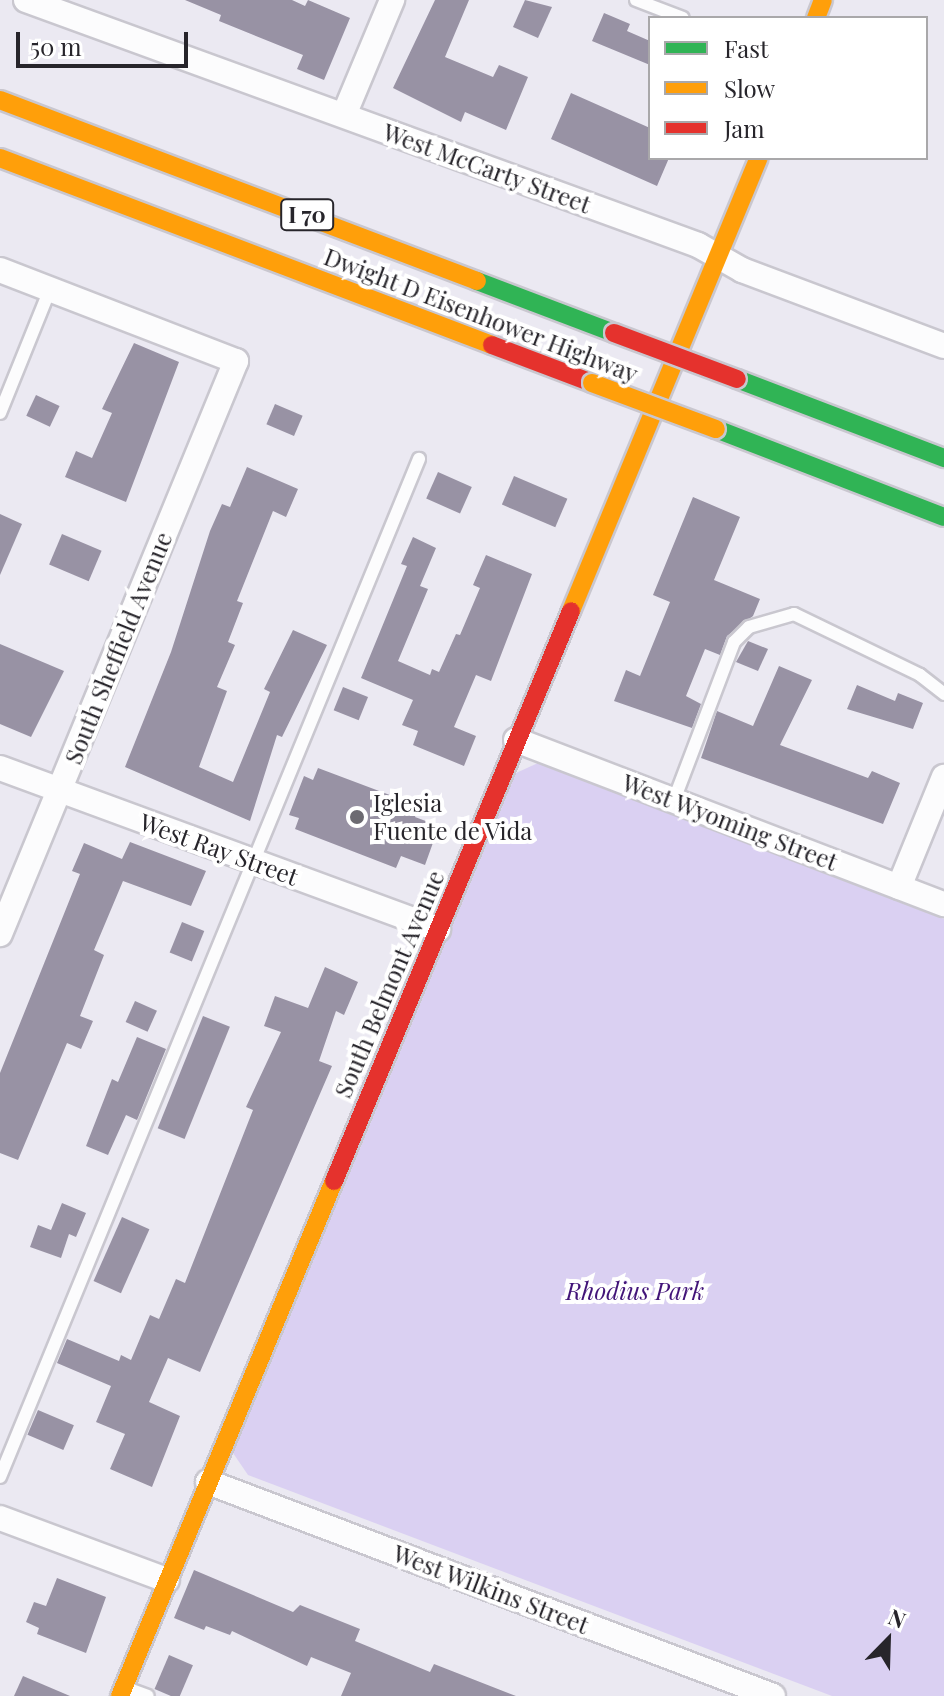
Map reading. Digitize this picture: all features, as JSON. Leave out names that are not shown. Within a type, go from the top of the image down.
[{"type":"main road","name":"Dwight D Eisenhower Highway","points":[[0,100],[944,458]]},
{"type":"main road","name":"Dwight D Eisenhower Highway","points":[[0,158],[944,517]]},
{"type":"main road","name":"South Belmont Avenue","points":[[121,1692],[758,160]]},
{"type":"street","name":"West McCarty Street","points":[[26,0],[698,245],[719,258],[944,346]]},
{"type":"street","points":[[344,115],[392,0]]},
{"type":"street","points":[[0,270],[50,289]]},
{"type":"street","name":"South Sheffield Avenue","points":[[0,934],[236,361],[50,289]]},
{"type":"street","name":"West Wyoming Street","points":[[516,740],[944,904]]},
{"type":"street","name":"West Ray Street","points":[[0,768],[438,929]]},
{"type":"street","points":[[899,887],[944,777]]},
{"type":"street","name":"West Wilkins Street","points":[[208,1482],[773,1696]]},
{"type":"street","points":[[0,1518],[167,1580]]},
{"type":"lane","points":[[636,0],[678,16]]},
{"type":"lane","points":[[0,413],[50,289]]},
{"type":"lane","points":[[0,1477],[257,863],[419,459]]},
{"type":"lane","points":[[674,800],[734,642],[749,627],[794,614],[920,675],[944,694]]},
{"type":"lane","points":[[121,1692],[148,1696]]},
{"type":"green space","name":"Rhodius Park","points":[[538,763],[944,919],[944,1696],[832,1696],[248,1475],[233,1453],[516,773]]},
{"type":"building","points":[[185,0],[292,0],[305,6],[308,0],[350,18],[324,80],[297,69],[303,55],[219,21],[221,15]]},
{"type":"building","points":[[435,0],[469,0],[445,57],[493,77],[499,65],[528,77],[506,130],[465,112],[461,122],[393,88]]},
{"type":"building","points":[[525,0],[552,7],[538,38],[513,27]]},
{"type":"building","points":[[604,13],[630,24],[627,31],[648,40],[648,64],[592,41]]},
{"type":"building","points":[[571,93],[648,127],[648,160],[668,160],[657,186],[551,139]]},
{"type":"building","points":[[134,343],[179,362],[126,502],[65,477],[76,451],[92,458],[112,413],[102,409]]},
{"type":"building","points":[[36,395],[60,406],[50,427],[26,416]]},
{"type":"building","points":[[275,404],[303,416],[294,436],[266,424]]},
{"type":"building","points":[[247,467],[298,489],[286,517],[273,511],[237,601],[243,603],[228,642],[235,645],[217,687],[227,691],[199,767],[233,782],[270,692],[264,689],[293,630],[327,645],[282,737],[277,735],[250,821],[125,767],[171,652],[210,531],[222,504],[230,507]]},
{"type":"building","points":[[438,472],[472,487],[460,514],[426,498]]},
{"type":"building","points":[[514,476],[567,499],[555,527],[502,505]]},
{"type":"building","points":[[693,497],[740,517],[714,580],[760,599],[753,616],[727,636],[720,655],[705,649],[686,696],[701,704],[692,728],[614,701],[626,670],[640,676],[670,602],[653,595]]},
{"type":"building","points":[[0,514],[22,524],[0,575]]},
{"type":"building","points":[[62,534],[102,551],[89,581],[49,564]]},
{"type":"building","points":[[413,537],[436,548],[420,586],[428,589],[398,661],[430,675],[432,669],[439,672],[456,634],[460,635],[480,588],[473,585],[486,555],[532,574],[491,681],[476,675],[454,727],[476,736],[464,766],[413,745],[418,731],[402,725],[413,700],[361,678],[407,566],[401,564]]},
{"type":"building","points":[[748,641],[768,649],[758,671],[736,662]]},
{"type":"building","points":[[0,644],[64,671],[31,737],[0,724]]},
{"type":"building","points":[[779,666],[812,680],[780,745],[868,778],[872,771],[900,783],[883,824],[701,758],[717,711],[753,726]]},
{"type":"building","points":[[857,685],[895,701],[898,693],[923,703],[913,729],[847,709]]},
{"type":"building","points":[[343,687],[368,697],[359,720],[334,710]]},
{"type":"building","name":"Iglesia Fuente de Vida","points":[[318,768],[419,806],[415,817],[439,826],[425,865],[401,856],[396,868],[295,829],[299,818],[289,815],[304,776],[313,780]]},
{"type":"building","points":[[130,842],[206,871],[191,906],[123,881],[94,950],[104,955],[80,1016],[93,1021],[81,1049],[67,1043],[18,1160],[0,1153],[0,1073],[80,874],[72,871],[84,843],[122,859]]},
{"type":"building","points":[[182,922],[204,931],[192,962],[170,953]]},
{"type":"building","points":[[325,967],[358,982],[344,1015],[336,1011],[319,1061],[332,1066],[200,1372],[168,1358],[149,1402],[180,1416],[152,1487],[110,1469],[125,1434],[96,1422],[111,1386],[57,1363],[67,1339],[119,1361],[121,1355],[131,1360],[150,1315],[159,1319],[176,1279],[185,1283],[253,1110],[246,1107],[281,1032],[264,1026],[275,996],[308,1008]]},
{"type":"building","points":[[135,1001],[157,1011],[148,1032],[126,1022]]},
{"type":"building","points":[[203,1016],[230,1027],[185,1139],[158,1128]]},
{"type":"building","points":[[137,1037],[166,1049],[137,1120],[126,1115],[108,1155],[86,1146],[112,1079],[118,1082]]},
{"type":"building","points":[[62,1203],[86,1213],[76,1237],[69,1234],[61,1258],[30,1247],[38,1225],[51,1230]]},
{"type":"building","points":[[122,1217],[149,1229],[121,1293],[94,1281]]},
{"type":"building","points":[[38,1410],[74,1425],[63,1450],[27,1435]]},
{"type":"building","points":[[194,1570],[293,1612],[300,1605],[360,1629],[355,1641],[430,1672],[434,1664],[516,1696],[341,1696],[351,1673],[311,1657],[307,1666],[232,1631],[230,1635],[206,1626],[204,1630],[174,1618]]},
{"type":"building","points":[[57,1578],[106,1597],[86,1653],[37,1634],[39,1628],[26,1622],[34,1602],[46,1606]]},
{"type":"building","points":[[169,1655],[193,1665],[180,1696],[155,1689]]},
{"type":"building","points":[[23,1676],[70,1696],[14,1696]]},
{"type":"traffic: fast","points":[[477,281],[614,333]]},
{"type":"traffic: fast","points":[[737,379],[944,458]]},
{"type":"traffic: fast","points":[[716,429],[944,517]]},
{"type":"traffic: slow","points":[[817,16],[823,0]]},
{"type":"traffic: slow","points":[[0,100],[477,281]]},
{"type":"traffic: slow","points":[[0,158],[492,345]]},
{"type":"traffic: slow","points":[[571,611],[758,160]]},
{"type":"traffic: slow","points":[[592,383],[716,429]]},
{"type":"traffic: slow","points":[[120,1696],[334,1181]]},
{"type":"traffic: jam","points":[[614,333],[737,379]]},
{"type":"traffic: jam","points":[[492,345],[592,383]]},
{"type":"traffic: jam","points":[[334,1181],[571,611]]},
{"type":"place","name":"Iglesia Fuente de Vida","points":[[357,817]]}]
